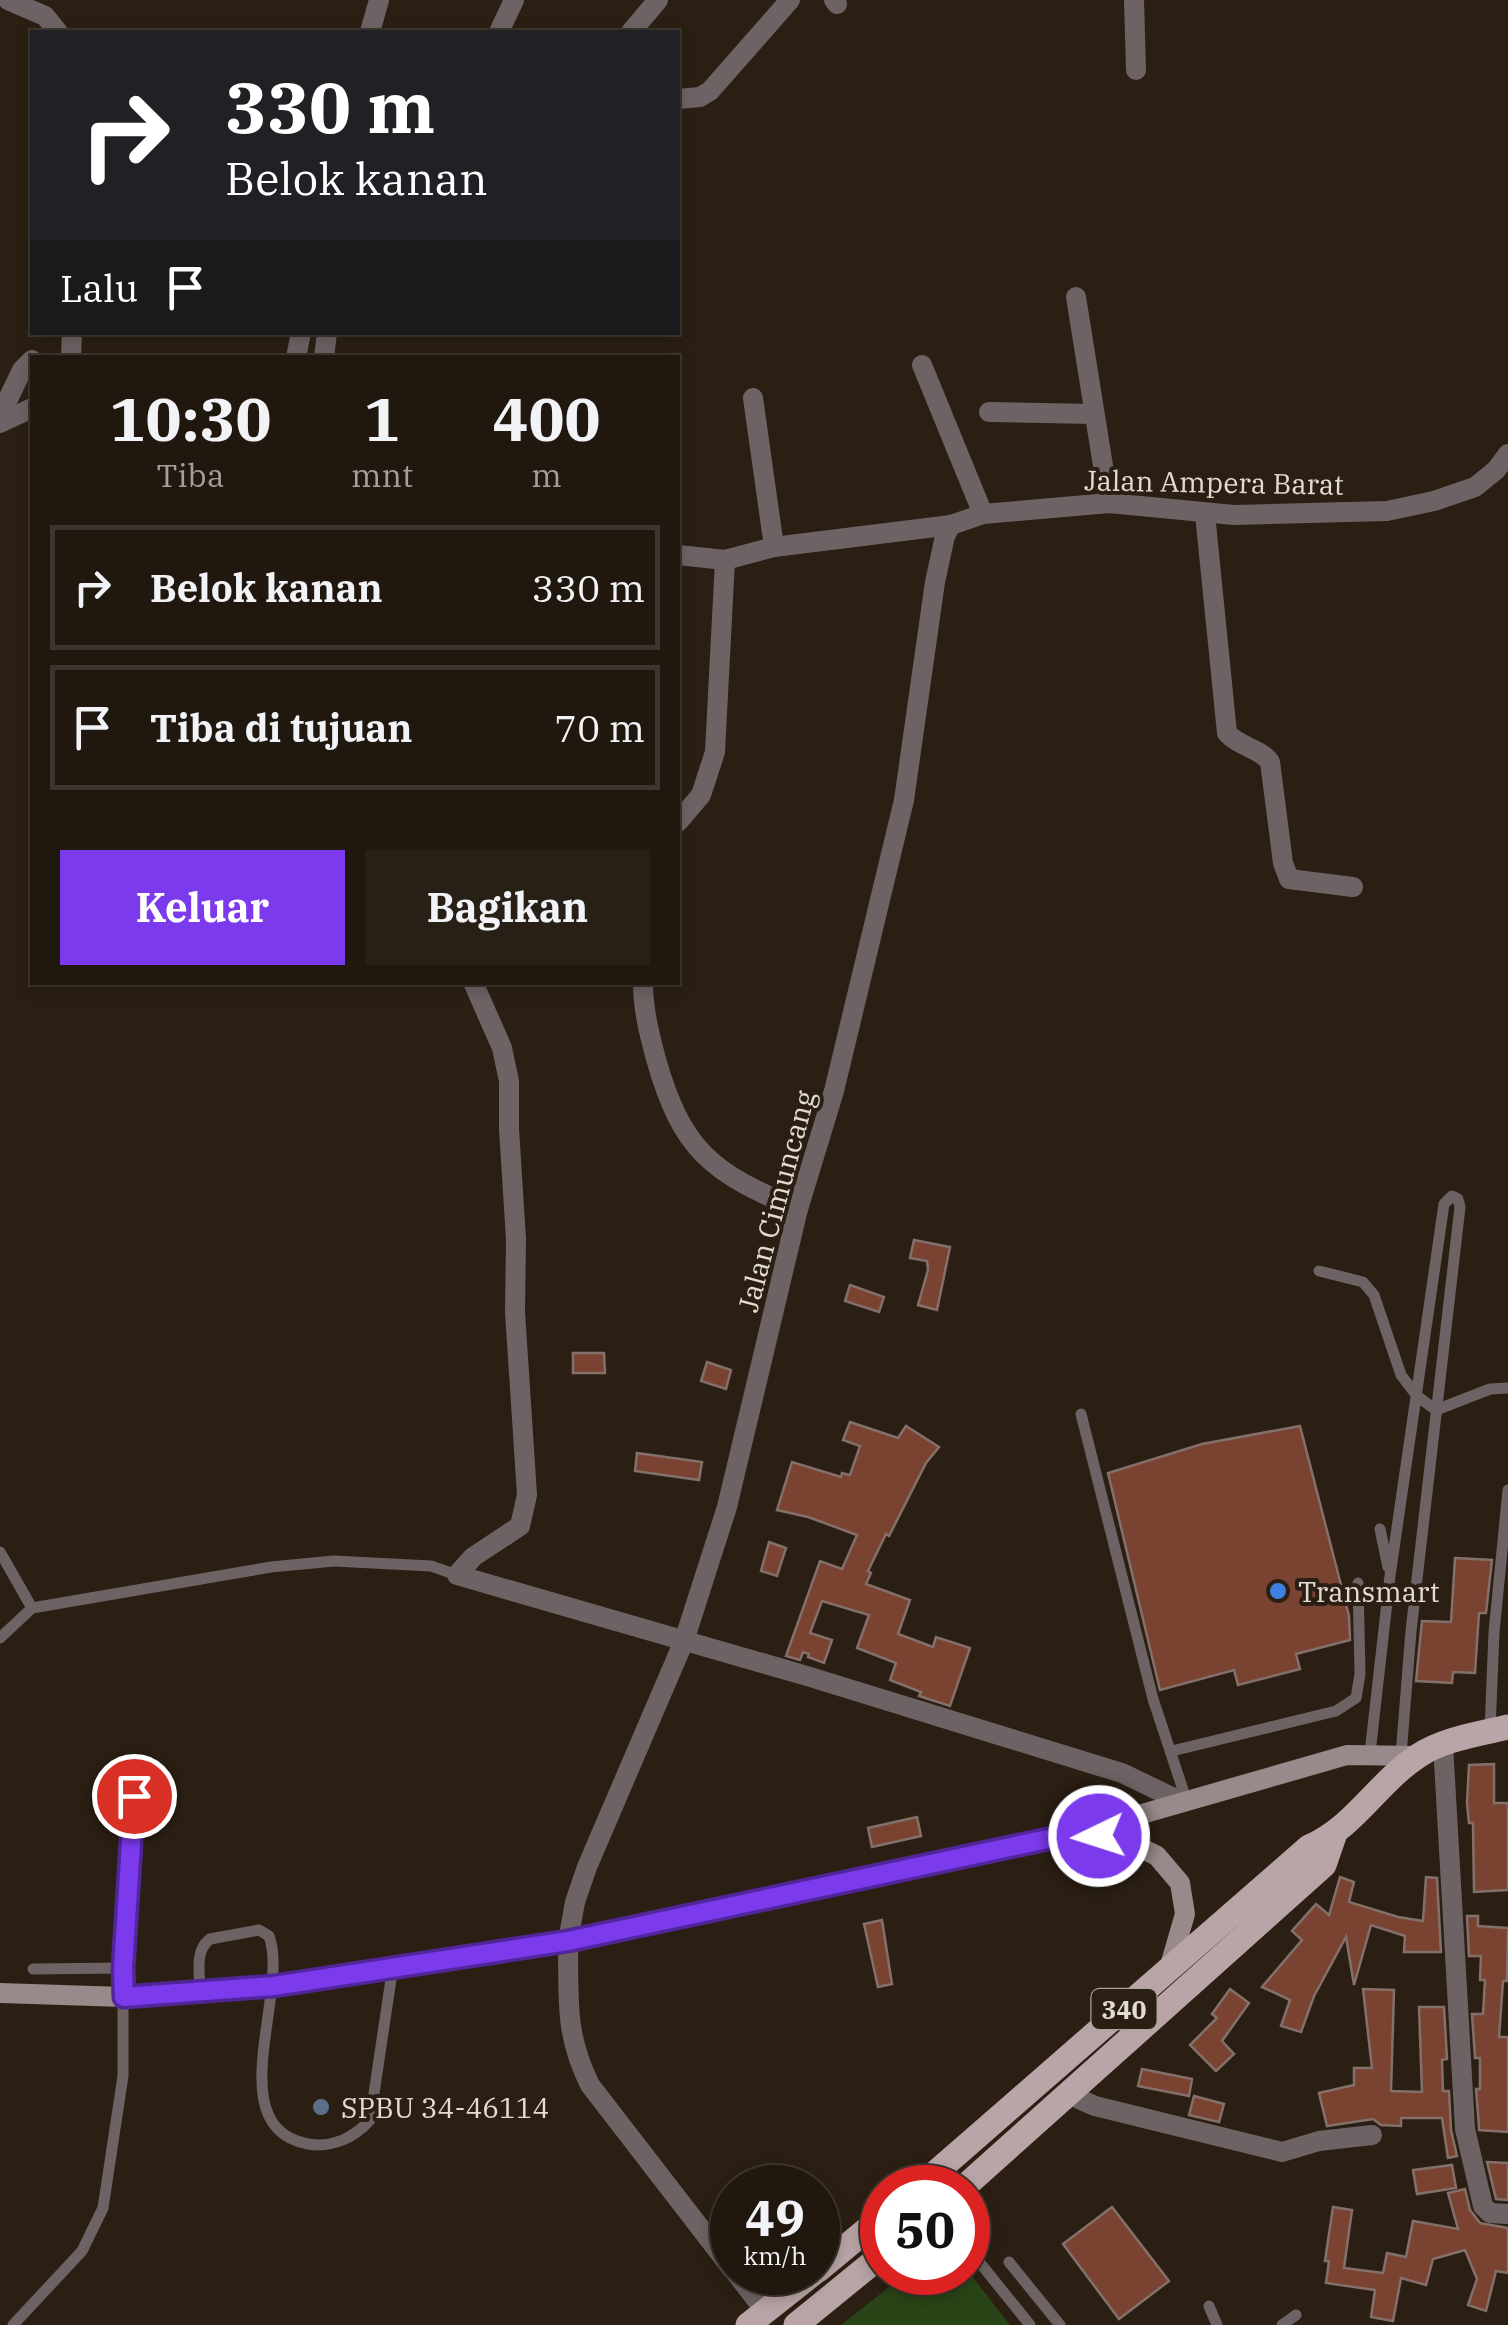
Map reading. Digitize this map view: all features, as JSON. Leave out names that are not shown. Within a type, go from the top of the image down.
[{"type":"main road","points":[[0,1993],[124,1997],[274,1986],[568,1941],[1076,1833],[1327,1760],[1370,1753],[1409,1755],[1499,1729]]},
{"type":"main road","points":[[1334,1836],[1409,1755]]},
{"type":"main road","points":[[1076,1833],[1122,1838],[1156,1856],[1180,1883],[1186,1914],[1168,1971]]},
{"type":"main road","name":"340","points":[[944,2165],[1309,1847],[1334,1836]]},
{"type":"main road","name":"340","points":[[989,2165],[1324,1864],[1334,1836]]},
{"type":"main road","points":[[840,2252],[860,2235]]},
{"type":"main road","points":[[796,2325],[860,2273]]},
{"type":"main road","points":[[757,2318],[786,2295]]},
{"type":"street","points":[[8,0],[45,16],[56,30]]},
{"type":"street","points":[[371,30],[379,0]]},
{"type":"street","points":[[500,30],[514,0]]},
{"type":"street","points":[[633,30],[658,0]]},
{"type":"street","points":[[680,99],[700,97],[710,91],[790,0]]},
{"type":"street","points":[[1134,0],[1136,70]]},
{"type":"street","points":[[1076,297],[1109,503]]},
{"type":"street","points":[[0,420],[22,370],[30,362]]},
{"type":"street","points":[[680,555],[725,560],[774,547],[952,525],[983,514],[922,365]]},
{"type":"street","points":[[753,398],[774,547]]},
{"type":"street","points":[[0,420],[30,409]]},
{"type":"street","points":[[989,412],[1092,414]]},
{"type":"street","name":"Jalan Ampera Barat","points":[[983,514],[1109,503],[1205,514],[1387,511],[1475,487],[1508,454]]},
{"type":"street","points":[[1205,514],[1227,733],[1270,762],[1283,863],[1289,879],[1353,887]]},
{"type":"street","name":"Jalan Cimuncang","points":[[710,2240],[590,2084],[574,2053],[569,2030],[568,1941],[587,1867],[684,1640],[727,1507],[798,1209],[834,1091],[904,800],[934,582],[945,536],[952,525]]},
{"type":"street","points":[[680,820],[701,795],[715,752],[725,560]]},
{"type":"street","points":[[474,985],[502,1048],[510,1081],[515,1312],[527,1495],[520,1526],[474,1557],[457,1575],[1122,1773],[1183,1800]]},
{"type":"street","points":[[643,985],[647,1025],[680,1125],[722,1170],[747,1188],[798,1209]]},
{"type":"street","points":[[1443,1744],[1465,2129],[1483,2206],[1490,2214],[1508,2214]]},
{"type":"street","points":[[1070,2094],[1095,2106],[1146,2120],[1282,2152],[1319,2141],[1372,2135]]},
{"type":"street","name":"Jalan Cimuncang","points":[[746,2295],[757,2318]]},
{"type":"lane","points":[[1370,1753],[1390,1576],[1444,1204],[1449,1197],[1456,1197],[1460,1207],[1436,1410],[1409,1755]]},
{"type":"lane","points":[[1319,1271],[1363,1282],[1374,1295],[1401,1374],[1417,1396],[1436,1410]]},
{"type":"lane","points":[[1436,1410],[1490,1389],[1508,1388]]},
{"type":"lane","points":[[1081,1414],[1153,1699],[1172,1751],[1183,1800]]},
{"type":"lane","points":[[1499,1729],[1494,1632],[1508,1490]]},
{"type":"lane","points":[[1380,1529],[1390,1576]]},
{"type":"lane","points":[[0,1552],[32,1608]]},
{"type":"lane","points":[[0,1638],[32,1608],[271,1567],[334,1561],[431,1566],[457,1575]]},
{"type":"lane","points":[[1172,1751],[1336,1711],[1356,1698],[1360,1674],[1358,1583]]},
{"type":"lane","points":[[1494,1632],[1508,1632]]},
{"type":"lane","points":[[13,2325],[82,2250],[103,2208],[123,2076],[123,1968],[134,1796]]},
{"type":"lane","points":[[200,1991],[203,1944],[259,1930],[270,1936],[274,1986],[264,2043],[262,2101],[269,2118],[291,2138],[324,2145],[342,2141],[370,2120],[393,1966]]},
{"type":"lane","points":[[33,1968],[123,1968]]},
{"type":"lane","points":[[1009,2262],[1060,2325]]},
{"type":"lane","points":[[990,2275],[1030,2325]]},
{"type":"lane","points":[[1209,2306],[1217,2325]]},
{"type":"lane","points":[[1282,2325],[1296,2315]]},
{"type":"green space","points":[[879,2295],[987,2295],[1010,2325],[841,2325]]},
{"type":"building","points":[[914,1240],[950,1247],[937,1310],[918,1305],[928,1270],[927,1261],[910,1258]]},
{"type":"building","points":[[850,1285],[884,1297],[879,1312],[845,1301]]},
{"type":"building","points":[[573,1353],[604,1353],[605,1373],[573,1373]]},
{"type":"building","points":[[707,1362],[731,1370],[726,1389],[701,1381]]},
{"type":"building","points":[[850,1422],[898,1438],[906,1426],[939,1447],[926,1463],[889,1536],[886,1534],[866,1584],[910,1600],[898,1634],[933,1647],[936,1637],[970,1648],[950,1706],[919,1696],[921,1692],[890,1680],[896,1663],[857,1648],[869,1615],[822,1601],[810,1633],[832,1640],[824,1663],[803,1652],[800,1660],[786,1656],[820,1561],[842,1569],[857,1535],[777,1510],[792,1462],[841,1477],[842,1473],[850,1475],[860,1446],[843,1440]]},
{"type":"building","points":[[1300,1426],[1349,1616],[1350,1640],[1296,1654],[1300,1669],[1238,1685],[1234,1670],[1160,1690],[1108,1473],[1202,1444]]},
{"type":"building","points":[[637,1453],[702,1462],[699,1480],[635,1471]]},
{"type":"building","points":[[769,1542],[786,1548],[777,1576],[761,1571]]},
{"type":"building","points":[[1455,1558],[1492,1560],[1486,1613],[1479,1613],[1475,1673],[1453,1672],[1452,1683],[1416,1681],[1422,1621],[1451,1622]]},
{"type":"building","points":[[1494,1764],[1494,1803],[1508,1803],[1508,1890],[1474,1892],[1473,1823],[1469,1823],[1467,1803],[1469,1765]]},
{"type":"building","points":[[917,1817],[921,1836],[872,1847],[868,1828]]},
{"type":"building","points":[[1340,1877],[1354,1882],[1349,1902],[1423,1921],[1426,1877],[1437,1878],[1441,1952],[1404,1952],[1405,1936],[1371,1925],[1354,1985],[1346,1937],[1314,1996],[1301,2032],[1281,2026],[1290,2000],[1262,1987],[1302,1940],[1292,1931],[1316,1904],[1329,1915]]},
{"type":"building","points":[[1467,1916],[1478,1916],[1478,1926],[1508,1928],[1507,1981],[1503,1981],[1499,2037],[1508,2037],[1508,2132],[1479,2130],[1476,2089],[1480,2089],[1480,2058],[1475,2058],[1472,2014],[1483,2014],[1485,1980],[1480,1980],[1481,1956],[1469,1956]]},
{"type":"building","points":[[882,1920],[892,1984],[878,1987],[864,1924]]},
{"type":"building","points":[[1230,1989],[1249,2003],[1222,2041],[1234,2054],[1216,2071],[1190,2045],[1217,2018],[1212,2014]]},
{"type":"building","points":[[1363,1989],[1394,1990],[1391,2091],[1422,2092],[1419,2007],[1444,2007],[1447,2059],[1442,2060],[1443,2091],[1449,2091],[1457,2156],[1448,2158],[1442,2118],[1401,2118],[1401,2126],[1381,2125],[1373,2119],[1327,2126],[1319,2093],[1354,2085],[1354,2068],[1372,2068]]},
{"type":"building","points":[[1142,2069],[1192,2079],[1189,2096],[1138,2086]]},
{"type":"building","points":[[1194,2096],[1224,2104],[1219,2122],[1189,2115]]},
{"type":"building","points":[[1487,2162],[1508,2163],[1508,2200],[1496,2199]]},
{"type":"building","points":[[1452,2165],[1456,2188],[1417,2194],[1413,2170]]},
{"type":"building","points":[[1465,2189],[1470,2210],[1480,2223],[1508,2228],[1508,2273],[1496,2271],[1486,2311],[1468,2305],[1477,2279],[1465,2250],[1433,2259],[1426,2285],[1401,2278],[1393,2321],[1371,2317],[1375,2290],[1326,2283],[1329,2261],[1325,2261],[1333,2207],[1352,2210],[1344,2268],[1383,2273],[1387,2253],[1406,2257],[1413,2221],[1458,2229],[1448,2193]]},
{"type":"building","points":[[1112,2207],[1169,2281],[1119,2319],[1063,2244]]},
{"type":"place","name":"Transmart","points":[[1278,1591]]},
{"type":"place","name":"SPBU 34-46114","points":[[321,2107]]},
{"type":"route","points":[[134,1796],[124,1997],[274,1986],[568,1941],[1076,1833],[1099,1836]]}]
